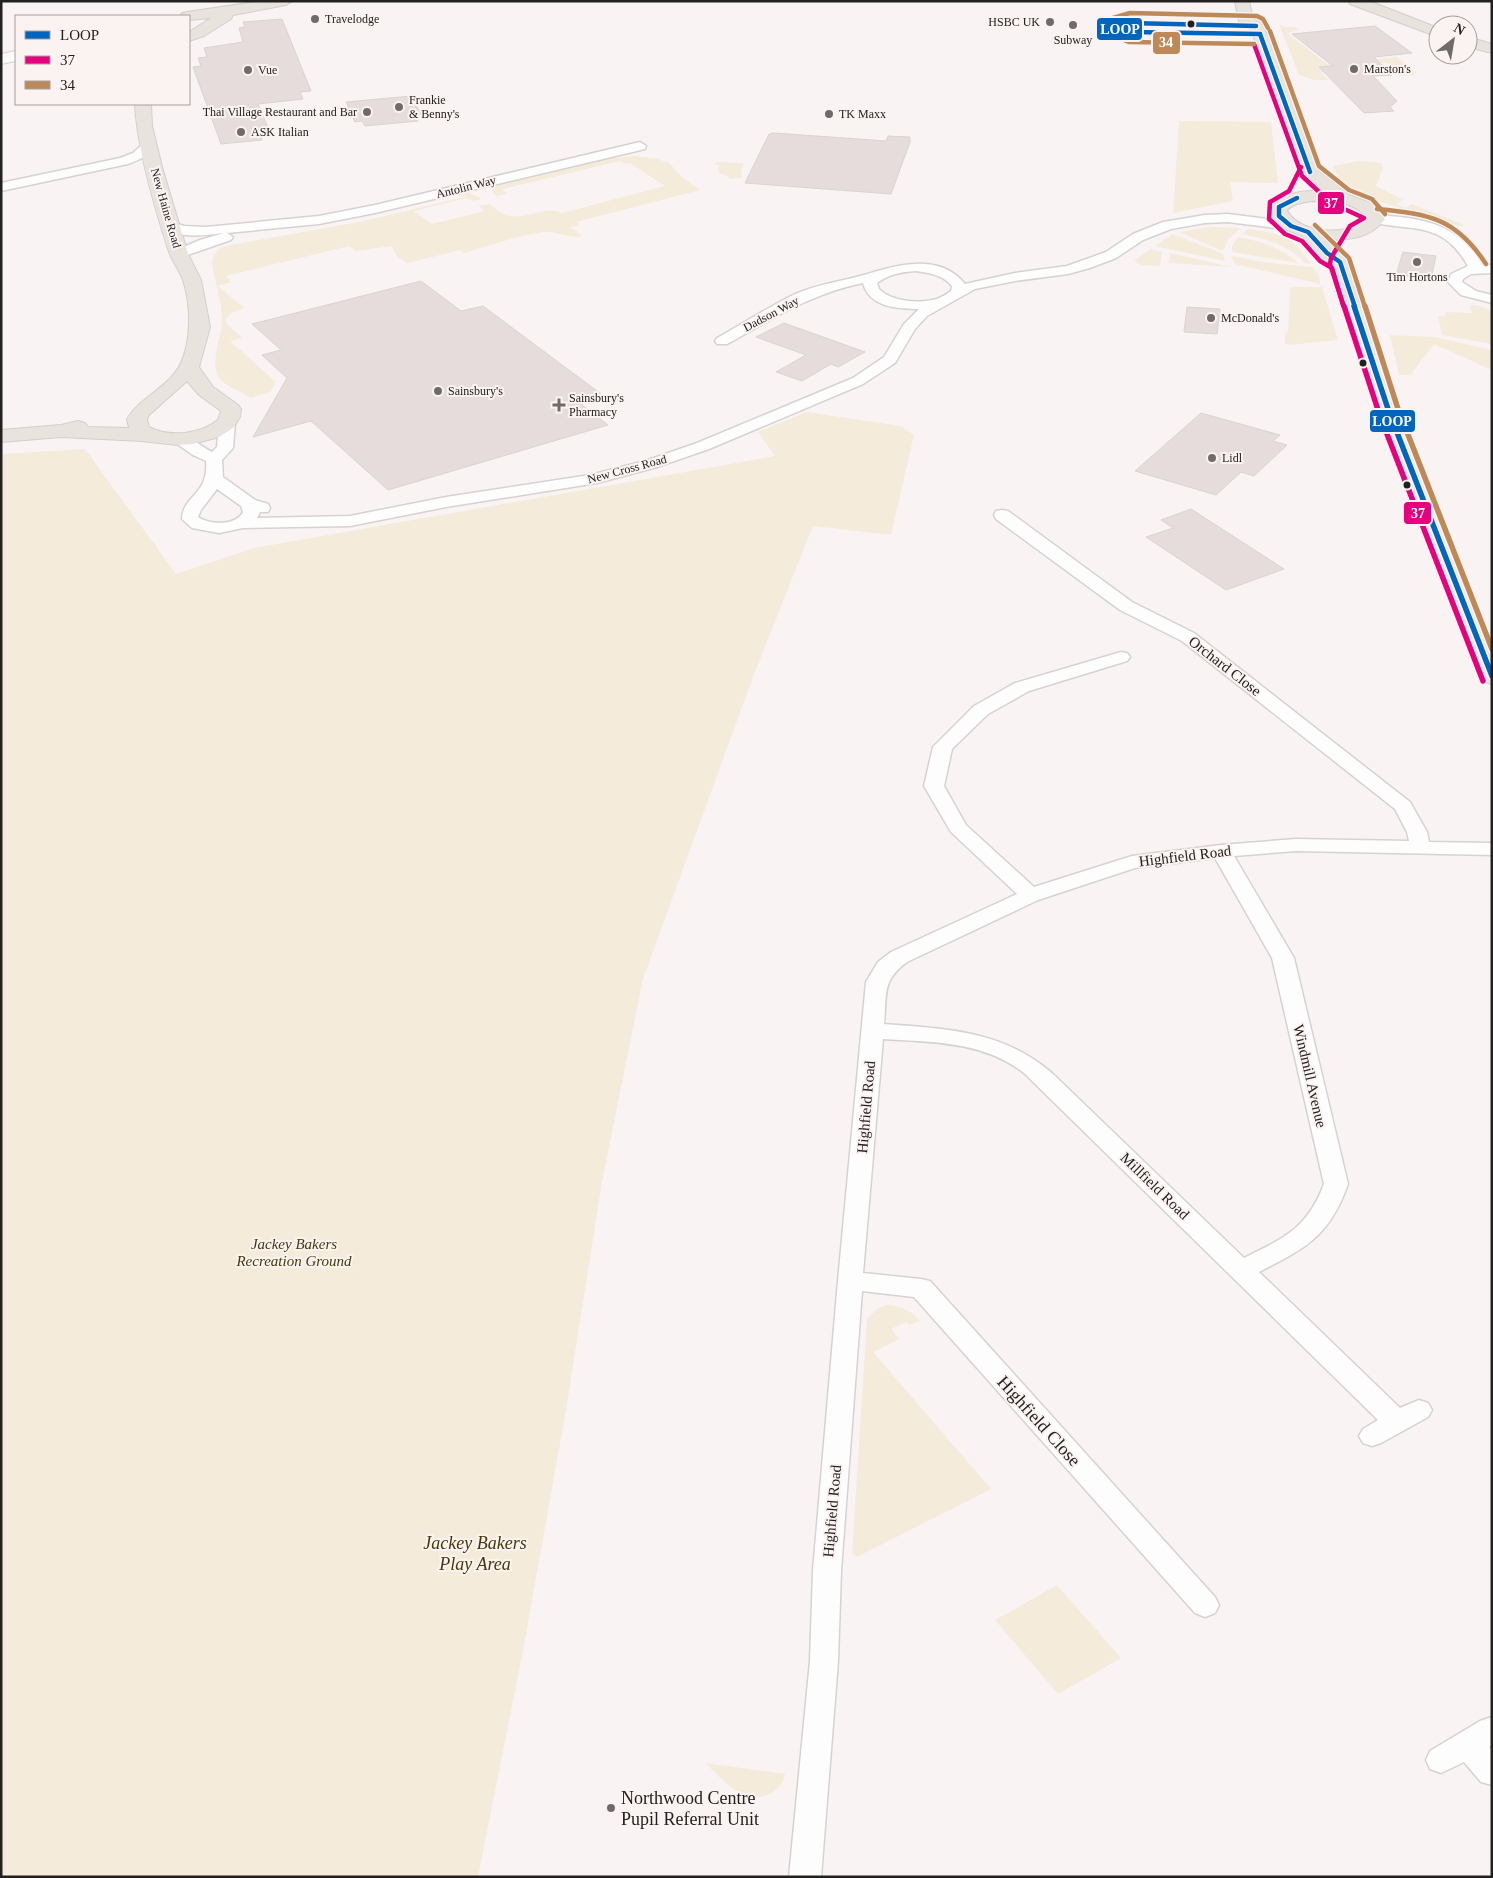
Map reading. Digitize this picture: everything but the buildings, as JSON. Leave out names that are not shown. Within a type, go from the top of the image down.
[{"type":"main road","points":[[190,17],[286,1]]},
{"type":"main road","points":[[1242,1],[1246,21],[1256,26],[1269,54],[1310,172],[1344,199]]},
{"type":"main road","points":[[1256,26],[1260,21],[1257,1]]},
{"type":"main road","points":[[1355,1],[1428,29]]},
{"type":"main road","points":[[191,36],[202,32],[207,25],[239,10]]},
{"type":"main road","points":[[190,17],[199,19],[207,25]]},
{"type":"main road","points":[[1478,45],[1492,49]]},
{"type":"main road","name":"New Haine Road","points":[[143,105],[144,126],[154,167],[169,225],[179,254],[192,280],[200,327],[189,367],[173,385],[145,409]]},
{"type":"main road","points":[[1290,201],[1327,197],[1344,199],[1366,207],[1376,219],[1371,226],[1358,232],[1341,234],[1308,232],[1291,226],[1278,216],[1278,210],[1299,191],[1310,172]]},
{"type":"main road","points":[[1308,232],[1327,253],[1340,262],[1389,412],[1492,677]]},
{"type":"main road","points":[[1340,262],[1358,232]]},
{"type":"main road","points":[[189,367],[198,382],[226,413]]},
{"type":"main road","name":"New Haine Road","points":[[1,436],[61,431],[178,439],[207,434],[226,413],[209,398],[174,397],[145,409],[61,431]]},
{"type":"main road","points":[[145,409],[137,419],[137,425],[142,431],[151,436]]},
{"type":"street","points":[[1,59],[15,56]]},
{"type":"street","points":[[3,185],[123,161],[138,156],[149,146]]},
{"type":"street","name":"Antolin Way","points":[[179,254],[222,238],[292,223],[361,212],[640,146]]},
{"type":"street","points":[[71,172],[154,167]]},
{"type":"street","name":"New Cross Road","points":[[1228,218],[1290,201]]},
{"type":"street","name":"New Cross Road","points":[[246,503],[214,479],[198,505],[189,514],[194,524],[202,527],[221,528],[241,524],[350,521],[446,502],[591,480],[651,464],[703,446],[858,382],[890,360],[900,346],[909,327],[922,313],[971,286],[1015,277],[1068,270],[1101,260],[1138,237],[1168,225],[1205,219],[1228,218],[1291,226]]},
{"type":"street","points":[[1376,219],[1416,223],[1439,229],[1448,234],[1462,247],[1477,269]]},
{"type":"street","name":"Antolin Way","points":[[169,225],[192,231],[292,223]]},
{"type":"street","name":"New Cross Road","points":[[876,276],[885,271],[910,267],[1015,277]]},
{"type":"street","points":[[1492,269],[1477,269],[1460,273],[1456,277],[1455,282],[1458,288],[1466,292],[1492,299]]},
{"type":"street","name":"New Cross Road","points":[[940,271],[957,281],[960,286],[958,292]]},
{"type":"street","points":[[876,276],[870,282],[870,288],[875,294],[892,302],[909,327]]},
{"type":"street","name":"Dadson Way","points":[[722,341],[800,298],[839,284],[876,276]]},
{"type":"street","name":"Dadson Way","points":[[822,291],[853,294],[892,302]]},
{"type":"street","name":"New Cross Road","points":[[892,302],[914,305],[942,302]]},
{"type":"street","points":[[214,479],[214,459],[225,448],[226,413]]},
{"type":"street","points":[[178,439],[198,452],[214,459]]},
{"type":"street","name":"New Cross Road","points":[[198,505],[215,499],[235,498],[308,521]]},
{"type":"street","points":[[241,524],[252,514],[252,509],[246,503]]},
{"type":"street","name":"Orchard Close","points":[[1002,515],[1126,606],[1188,636],[1403,806],[1417,832],[1420,846]]},
{"type":"street","points":[[1031,895],[958,828],[934,786],[943,746],[981,710],[1022,687],[1121,657]]},
{"type":"street","name":"Highfield Road","points":[[805,1877],[824,1661],[827,1570],[872,1031],[877,982],[886,968],[899,957],[1031,895],[1132,862],[1221,851],[1296,845],[1420,846],[1492,849]]},
{"type":"street","name":"Windmill Avenue","points":[[1221,851],[1283,958],[1336,1184],[1330,1204],[1317,1224],[1301,1239],[1241,1270]]},
{"type":"street","name":"Millfield Road","points":[[872,1031],[962,1038],[1004,1051],[1024,1062],[1052,1085],[1241,1270],[1408,1416],[1372,1436]]},
{"type":"street","name":"Highfield Close","points":[[850,1281],[921,1288],[1205,1605]]},
{"type":"street","points":[[1441,1760],[1479,1737],[1492,1772]]},
{"type":"green space","points":[[1279,24],[1284,27],[1295,27],[1299,30],[1287,33],[1327,64],[1397,57],[1417,73],[1414,73],[1415,75],[1400,76],[1387,63],[1320,67],[1324,72],[1321,72],[1328,80],[1315,80],[1299,75]]},
{"type":"green space","points":[[1179,121],[1271,122],[1278,183],[1230,182],[1233,201],[1173,213]]},
{"type":"green space","points":[[637,156],[655,158],[669,163],[682,177],[700,190],[576,222],[580,226],[570,227],[583,236],[578,237],[550,232],[535,233],[464,253],[461,250],[407,263],[396,255],[392,246],[356,251],[349,246],[226,276],[231,282],[218,286],[244,308],[226,318],[226,323],[242,338],[230,341],[276,382],[270,392],[250,398],[229,386],[218,376],[215,364],[222,325],[222,312],[212,262],[215,253],[220,249],[230,245],[359,222],[469,196],[450,194],[454,193],[470,194],[481,199],[473,201],[467,198],[414,211],[432,224],[485,211],[479,206],[489,204],[510,216],[524,216],[544,211],[562,213],[665,186],[630,163],[626,164],[620,161],[503,189],[507,194],[496,196],[492,191],[493,187],[505,182],[601,159]]},
{"type":"green space","points":[[1359,161],[1381,163],[1383,168],[1376,186],[1403,200],[1396,204],[1406,208],[1412,204],[1463,224],[1463,227],[1355,194],[1340,179],[1332,166]]},
{"type":"green space","points":[[716,162],[744,163],[741,171],[742,178],[729,179],[729,177],[718,172],[719,165],[714,164]]},
{"type":"green space","points":[[1209,227],[1240,228],[1228,239],[1223,251],[1179,232]]},
{"type":"green space","points":[[1248,229],[1269,232],[1285,238],[1298,247],[1311,264],[1305,263],[1284,247],[1260,238],[1242,234]]},
{"type":"green space","points":[[1173,234],[1223,254],[1225,261],[1155,246]]},
{"type":"green space","points":[[1238,237],[1270,246],[1285,253],[1298,263],[1232,252],[1232,246]]},
{"type":"green space","points":[[1151,249],[1162,252],[1160,266],[1142,265],[1135,262],[1135,260]]},
{"type":"green space","points":[[1170,253],[1231,267],[1169,263]]},
{"type":"green space","points":[[1231,256],[1270,263],[1313,267],[1319,276],[1320,284],[1235,264]]},
{"type":"green space","points":[[1290,287],[1322,287],[1338,340],[1285,344],[1285,333],[1288,332]]},
{"type":"green space","points":[[1470,306],[1484,307],[1492,312],[1492,344],[1442,335],[1438,316],[1445,316],[1445,312],[1472,313]]},
{"type":"green space","points":[[1390,335],[1434,337],[1492,350],[1492,370],[1434,344],[1410,375],[1399,375]]},
{"type":"green space","name":"Jackey Bakers Recreation Ground","points":[[807,412],[901,426],[914,435],[891,535],[813,526],[753,677],[643,979],[602,1182],[566,1410],[523,1651],[478,1877],[1,1877],[1,454],[85,449],[176,574],[254,548],[775,456],[758,432]]},
{"type":"green space","points":[[887,1305],[905,1309],[920,1321],[909,1325],[906,1322],[891,1329],[899,1339],[873,1352],[991,1489],[857,1557],[852,1554],[867,1319],[877,1309]]},
{"type":"green space","points":[[1057,1585],[1121,1658],[1058,1694],[995,1620]]},
{"type":"green space","points":[[705,1763],[785,1774],[785,1777],[773,1792],[754,1797],[744,1795],[727,1784]]},
{"type":"transit line","name":"34","points":[[1254,44],[1129,42],[1112,36],[1108,26],[1113,18],[1130,13],[1257,16],[1263,19],[1268,28]]},
{"type":"transit line","name":"LOOP","points":[[1256,26],[1130,23],[1118,27],[1121,30],[1130,32],[1260,34]]},
{"type":"transit line","name":"34","points":[[1270,31],[1319,166],[1349,190],[1372,199],[1385,214]]},
{"type":"transit line","name":"LOOP","points":[[1260,34],[1310,172]]},
{"type":"transit line","name":"37","points":[[1254,44],[1302,176],[1331,203],[1364,218],[1350,226],[1331,258],[1330,264],[1380,416],[1483,681]]},
{"type":"transit line","name":"37","points":[[1301,167],[1289,191],[1270,202],[1269,219],[1285,234],[1302,241],[1320,261],[1332,268],[1343,305]]},
{"type":"transit line","name":"LOOP","points":[[1297,198],[1279,207],[1279,216],[1291,226],[1308,232],[1327,253],[1340,262],[1389,412],[1492,676]]},
{"type":"transit line","name":"34","points":[[1377,209],[1411,213],[1440,220],[1465,236],[1476,248],[1486,264]]},
{"type":"transit line","name":"34","points":[[1315,225],[1349,258],[1398,409],[1492,649]]},
{"type":"place","name":"Travelodge","points":[[315,19]]},
{"type":"place","name":"HSBC UK","points":[[1050,22]]},
{"type":"place","name":"Subway","points":[[1073,25]]},
{"type":"place","name":"Marston's","points":[[1354,69]]},
{"type":"place","name":"Vue","points":[[248,70]]},
{"type":"place","name":"Frankie & Benny's","points":[[399,107]]},
{"type":"place","name":"Thai Village Restaurant and Bar","points":[[367,112]]},
{"type":"place","name":"TK Maxx","points":[[829,114]]},
{"type":"place","name":"ASK Italian","points":[[241,132]]},
{"type":"place","name":"Tim Hortons","points":[[1417,262]]},
{"type":"place","name":"McDonald's","points":[[1211,318]]},
{"type":"place","name":"Sainsbury's","points":[[438,391]]},
{"type":"place","name":"Sainsbury's Pharmacy","points":[[559,405]]},
{"type":"place","name":"Lidl","points":[[1212,458]]},
{"type":"place","name":"Northwood Centre Pupil Referral Unit","points":[[611,1808]]},
{"type":"park label","name":"Jackey Bakers Play Area","points":[[475,1554]]}]
